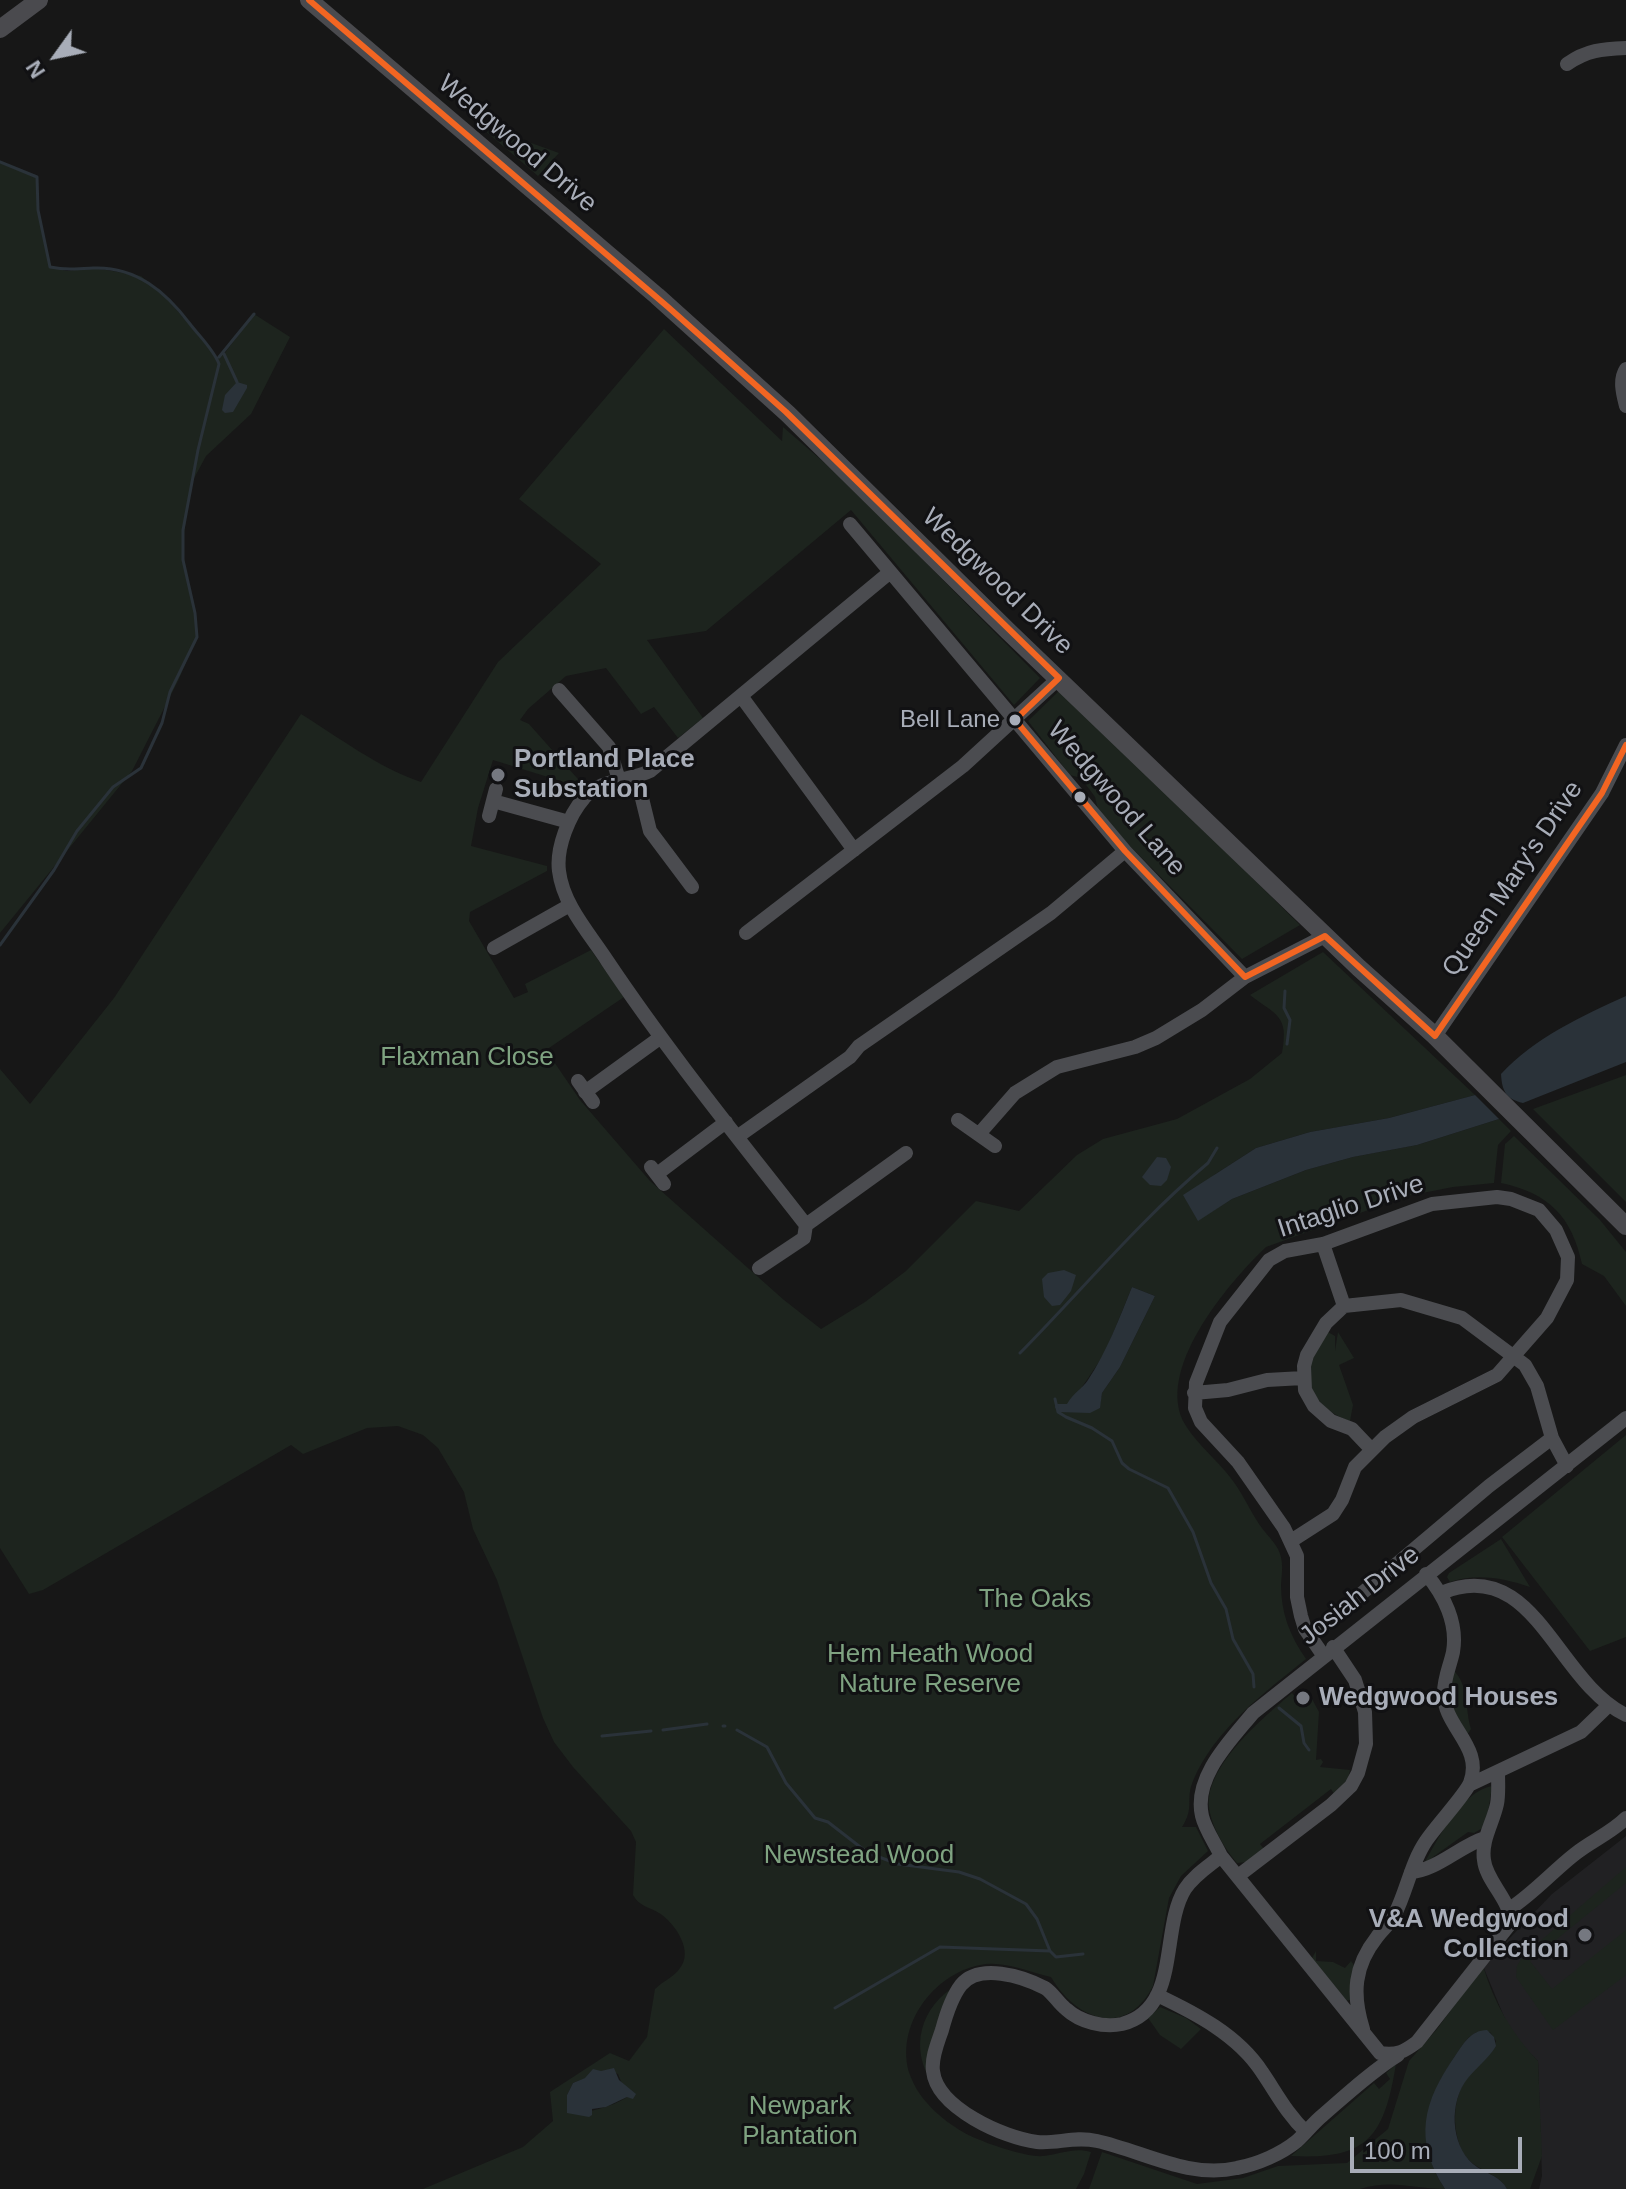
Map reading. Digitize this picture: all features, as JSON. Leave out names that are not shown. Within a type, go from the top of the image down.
[{"type":"street","points":[[0,29],[39,0]]},
{"type":"street","name":"Wedgwood Drive","points":[[309,0],[657,296],[788,414],[1325,936],[1435,1036],[1626,1226]]},
{"type":"street","points":[[1567,64],[1583,53],[1596,49],[1626,48]]},
{"type":"street","points":[[1626,369],[1622,391],[1626,406]]},
{"type":"street","name":"Wedgwood Lane","points":[[850,524],[867,534],[889,573],[1125,851],[1245,977]]},
{"type":"street","points":[[806,1225],[661,1037],[570,905],[558,869],[569,822],[587,794],[650,771],[889,573]]},
{"type":"street","points":[[746,933],[963,766],[1059,678]]},
{"type":"street","points":[[565,690],[609,747],[619,780]]},
{"type":"street","points":[[741,696],[854,850]]},
{"type":"street","name":"Queen Mary's Drive","points":[[1435,1036],[1602,793],[1626,745]]},
{"type":"street","points":[[637,778],[650,831],[692,887]]},
{"type":"street","points":[[493,802],[569,822]]},
{"type":"street","points":[[737,1137],[850,1057],[859,1046],[1051,913],[1125,851]]},
{"type":"street","points":[[494,947],[570,905]]},
{"type":"street","points":[[979,1134],[1002,1106],[1036,1079],[1069,1063],[1135,1047],[1156,1038],[1202,1010],[1245,977],[1325,936]]},
{"type":"street","points":[[585,1092],[661,1037]]},
{"type":"street","points":[[958,1120],[995,1146]]},
{"type":"street","points":[[657,1175],[726,1122]]},
{"type":"street","points":[[759,1268],[804,1238],[806,1225],[906,1153]]},
{"type":"street","name":"Intaglio Drive","points":[[1194,1393],[1203,1360],[1220,1322],[1269,1260],[1285,1251],[1323,1244],[1432,1204],[1497,1197],[1539,1210],[1556,1230],[1568,1257],[1567,1280],[1547,1318],[1515,1357],[1497,1375],[1413,1417],[1371,1449],[1355,1467],[1333,1514],[1291,1541]]},
{"type":"street","points":[[1323,1244],[1344,1306]]},
{"type":"street","points":[[1371,1449],[1352,1429],[1331,1421],[1307,1396],[1303,1378],[1307,1355],[1324,1326],[1344,1306],[1375,1301],[1412,1302],[1462,1318],[1525,1365],[1537,1386],[1552,1438],[1567,1466]]},
{"type":"street","points":[[1238,1876],[1331,1805],[1351,1786],[1366,1744],[1365,1712],[1355,1680],[1310,1637],[1301,1616],[1297,1597],[1297,1556],[1291,1541],[1238,1462],[1201,1422],[1195,1408],[1194,1393],[1228,1390],[1267,1380],[1303,1378]]},
{"type":"street","name":"Josiah Drive","points":[[1368,2039],[1221,1856],[1202,1818],[1203,1788],[1218,1756],[1253,1713],[1626,1418]]},
{"type":"street","points":[[1310,1637],[1489,1486],[1552,1438]]},
{"type":"street","points":[[1362,2084],[1374,2056],[1355,1993],[1358,1970],[1367,1950],[1396,1913],[1425,1842],[1469,1785],[1473,1767],[1472,1754],[1446,1709],[1444,1695],[1453,1649],[1449,1610],[1441,1593],[1426,1574]]},
{"type":"street","points":[[1441,1593],[1459,1586],[1488,1585],[1512,1595],[1541,1626],[1577,1674],[1608,1706],[1626,1715]]},
{"type":"street","points":[[1469,1785],[1581,1732],[1608,1706]]},
{"type":"street","points":[[1221,1856],[1192,1880],[1181,1897],[1162,1984],[1148,2009],[1126,2023],[1103,2026],[1074,2015],[1047,1989],[1017,1978],[979,1973],[960,1986],[947,2011],[933,2058],[933,2072],[938,2086],[948,2100],[977,2120],[1015,2137],[1039,2142],[1086,2138],[1188,2169],[1208,2171],[1237,2168],[1279,2153],[1377,2070],[1417,2042],[1506,1931],[1511,1918],[1486,1870],[1483,1857],[1485,1838],[1496,1805],[1498,1772]]},
{"type":"street","points":[[1508,1910],[1528,1897],[1568,1859],[1626,1818]]},
{"type":"street","points":[[1411,1872],[1422,1871],[1470,1843],[1485,1838]]},
{"type":"street","points":[[1157,1995],[1192,2011],[1246,2052],[1289,2115],[1306,2132]]},
{"type":"street","points":[[1368,2039],[1383,2054],[1404,2052]]},
{"type":"shaded area","points":[[237,382],[247,385],[247,388],[233,412],[225,413],[222,410],[225,395]]},
{"type":"shaded area","points":[[1626,996],[1626,1062],[1523,1103],[1506,1093],[1501,1074],[1528,1049],[1576,1020]]},
{"type":"shaded area","points":[[1475,1095],[1499,1119],[1417,1145],[1306,1170],[1232,1199],[1198,1221],[1183,1195],[1256,1148],[1310,1132],[1389,1118]]},
{"type":"shaded area","points":[[1157,1157],[1166,1158],[1171,1167],[1167,1180],[1161,1186],[1150,1185],[1142,1177]]},
{"type":"shaded area","points":[[1064,1270],[1076,1275],[1071,1291],[1060,1305],[1052,1306],[1044,1297],[1042,1279],[1048,1273]]},
{"type":"shaded area","points":[[1132,1287],[1155,1296],[1120,1367],[1102,1393],[1100,1408],[1090,1413],[1058,1412],[1057,1404],[1067,1404],[1095,1369]]},
{"type":"shaded area","points":[[1626,1836],[1626,2189],[1539,2189],[1542,2176],[1538,2061],[1519,2042],[1505,2019],[1483,1966],[1552,1894]]},
{"type":"shaded area","points":[[1487,2030],[1494,2037],[1496,2046],[1462,2087],[1455,2110],[1456,2134],[1465,2156],[1501,2181],[1507,2189],[1445,2189],[1429,2154],[1426,2121],[1429,2105],[1435,2089],[1464,2042],[1476,2032]]},
{"type":"shaded area","points":[[614,2068],[619,2080],[636,2094],[633,2099],[627,2097],[606,2107],[592,2109],[589,2117],[567,2113],[567,2095],[573,2083],[585,2078],[593,2069]]},
{"type":"green space","points":[[476,123],[559,153],[538,176]]},
{"type":"green space","points":[[0,162],[37,177],[38,210],[50,267],[67,271],[95,268],[141,276],[165,296],[217,358],[224,354],[254,314],[290,337],[251,414],[206,456],[191,484],[182,548],[197,637],[178,681],[132,771],[0,933]]},
{"type":"green space","points":[[664,329],[782,441],[783,427],[841,477],[1040,678],[1014,705],[851,510],[706,631],[647,640],[703,718],[678,738],[654,707],[641,714],[606,668],[566,676],[528,709],[520,720],[529,724],[585,787],[580,791],[571,780],[564,782],[493,760],[478,808],[471,846],[547,866],[547,871],[470,912],[469,921],[514,998],[528,992],[525,984],[591,950],[624,997],[546,1050],[580,1100],[650,1181],[821,1329],[865,1302],[906,1271],[976,1201],[1019,1211],[1077,1155],[1103,1139],[1177,1119],[1250,1079],[1282,1053],[1284,1031],[1279,1018],[1250,995],[1323,952],[1475,1095],[1389,1118],[1310,1132],[1256,1148],[1214,1175],[1198,1220],[1232,1199],[1306,1170],[1417,1145],[1499,1119],[1511,1131],[1498,1145],[1494,1183],[1407,1196],[1266,1247],[1215,1305],[1187,1355],[1179,1380],[1178,1404],[1186,1426],[1234,1483],[1278,1549],[1282,1562],[1281,1595],[1285,1615],[1295,1642],[1306,1659],[1242,1713],[1202,1762],[1193,1781],[1188,1814],[1182,1827],[1196,1827],[1208,1851],[1181,1876],[1169,1898],[1153,1986],[1142,2003],[1129,2013],[1115,2018],[1101,2018],[1074,2004],[1051,1977],[1006,1965],[988,1964],[963,1970],[947,1979],[921,2005],[913,2021],[906,2057],[910,2075],[925,2101],[963,2132],[990,2144],[1036,2156],[1091,2152],[1076,2189],[423,2189],[523,2147],[553,2121],[550,2092],[610,2053],[629,2061],[647,2037],[655,1989],[678,1971],[685,1954],[681,1938],[671,1923],[641,1904],[633,1895],[636,1842],[631,1831],[554,1742],[543,1718],[497,1580],[473,1529],[464,1492],[438,1448],[423,1435],[398,1426],[367,1428],[303,1454],[291,1445],[43,1590],[29,1594],[0,1548],[0,1069],[30,1104],[114,998],[301,714],[374,760],[421,782],[498,662],[601,564],[519,499]],"holes":[[[1132,1287],[1155,1296],[1120,1367],[1102,1393],[1099,1409],[1082,1387],[1105,1353]],[[607,2070],[618,2074],[627,2097],[598,2109],[568,2113],[567,2095],[573,2083]]]},
{"type":"green space","points":[[1061,689],[1300,925],[1242,959],[1126,842],[1098,810],[1095,797],[1081,778],[1070,775],[1028,721]]},
{"type":"green space","points":[[1626,1075],[1626,1202],[1533,1109]]},
{"type":"green space","points":[[1514,1136],[1600,1220],[1626,1252],[1626,1306],[1604,1276],[1582,1264],[1572,1233],[1556,1210],[1532,1193],[1501,1183],[1505,1144]]},
{"type":"green space","points":[[1326,1331],[1335,1336],[1335,1351],[1338,1332],[1354,1358],[1339,1365],[1353,1405],[1350,1421],[1324,1406],[1309,1381],[1311,1361]]},
{"type":"green space","points":[[1626,1435],[1626,1637],[1590,1651],[1502,1537]]},
{"type":"green space","points":[[1501,1539],[1530,1587],[1490,1578],[1450,1582],[1447,1577],[1449,1573]]},
{"type":"green space","points":[[1453,1670],[1464,1690],[1471,1729],[1467,1735],[1451,1704],[1449,1687]]},
{"type":"green space","points":[[1292,1693],[1303,1706],[1312,1699],[1319,1712],[1316,1760],[1323,1762],[1320,1767],[1350,1770],[1348,1779],[1334,1794],[1331,1789],[1260,1844],[1264,1849],[1248,1862],[1237,1863],[1223,1844],[1213,1822],[1209,1807],[1210,1791],[1216,1775],[1238,1744]]},
{"type":"green space","points":[[1492,1786],[1486,1826],[1474,1833],[1468,1832],[1429,1863],[1425,1862],[1461,1806],[1470,1797]]},
{"type":"green space","points":[[1626,1867],[1626,1883],[1530,1961],[1552,1989],[1626,1930],[1626,1975],[1553,2030],[1516,1977],[1517,1966],[1523,1956]]},
{"type":"green space","points":[[1316,1951],[1316,1961],[1333,1962],[1345,1968],[1351,1961],[1354,1965],[1350,2000],[1345,2001],[1311,1960]]},
{"type":"green space","points":[[1483,1966],[1505,2017],[1538,2061],[1542,2156],[1530,2189],[1507,2189],[1498,2179],[1469,2160],[1457,2137],[1455,2117],[1458,2098],[1465,2081],[1493,2048],[1496,2041],[1490,2032],[1475,2033],[1468,2038],[1435,2092],[1427,2129],[1428,2149],[1445,2189],[1393,2185],[1360,2189],[1089,2189],[1102,2152],[1197,2184],[1243,2178],[1278,2166],[1347,2163],[1388,2129],[1409,2061],[1437,2029]]},
{"type":"green space","points":[[957,1985],[933,2084],[921,2056],[922,2029],[935,2004]]},
{"type":"green space","points":[[1160,2007],[1186,2018],[1201,2029],[1181,2049],[1160,2035],[1148,2018]]},
{"type":"green space","points":[[1396,2064],[1385,2110],[1368,2139],[1338,2154],[1291,2156],[1374,2083],[1379,2089],[1390,2079],[1386,2073]]},
{"type":"waterway","points":[[0,162],[37,177],[38,210],[50,267],[123,271],[149,283],[181,312],[219,364],[183,530],[183,560],[197,637],[170,692],[162,723],[141,768],[113,787],[77,831],[54,870],[0,945]]},
{"type":"waterway","points":[[219,357],[254,314]]},
{"type":"waterway","points":[[224,354],[237,382]]},
{"type":"waterway","points":[[1285,991],[1284,1008],[1290,1020],[1287,1044]]},
{"type":"waterway","points":[[1020,1353],[1135,1231],[1208,1163],[1217,1148]]},
{"type":"waterway","points":[[1055,1399],[1058,1412],[1112,1441],[1122,1463],[1129,1469],[1168,1488],[1193,1532],[1211,1583],[1226,1609],[1233,1639],[1253,1674],[1254,1687]]},
{"type":"waterway","points":[[1279,1708],[1301,1726],[1304,1743],[1309,1750]]},
{"type":"waterway","points":[[663,1730],[707,1724]]},
{"type":"waterway","points":[[737,1730],[767,1747],[786,1783],[815,1818],[828,1822],[868,1853],[898,1864],[959,1872],[980,1879],[1026,1904],[1056,1957],[1083,1954]]},
{"type":"waterway","points":[[602,1736],[651,1731]]},
{"type":"waterway","points":[[835,2008],[940,1947],[1050,1951]]},
{"type":"transit line","points":[[309,0],[786,412],[1059,678],[1015,720],[1125,851],[1245,977],[1325,936],[1435,1036],[1602,793],[1626,745]]},
{"type":"place","name":"Bell Lane","points":[[1015,720]]},
{"type":"place","name":"Portland Place Substation","points":[[498,775]]},
{"type":"place","name":"Wedgwood Houses","points":[[1303,1698]]},
{"type":"place","name":"V&A Wedgwood Collection","points":[[1585,1935]]},
{"type":"park label","name":"Flaxman Close","points":[[467,1058]]},
{"type":"park label","name":"The Oaks","points":[[1035,1600]]},
{"type":"park label","name":"Hem Heath Wood Nature Reserve","points":[[930,1670]]},
{"type":"park label","name":"Newstead Wood","points":[[859,1856]]},
{"type":"park label","name":"Newpark Plantation","points":[[800,2122]]}]
